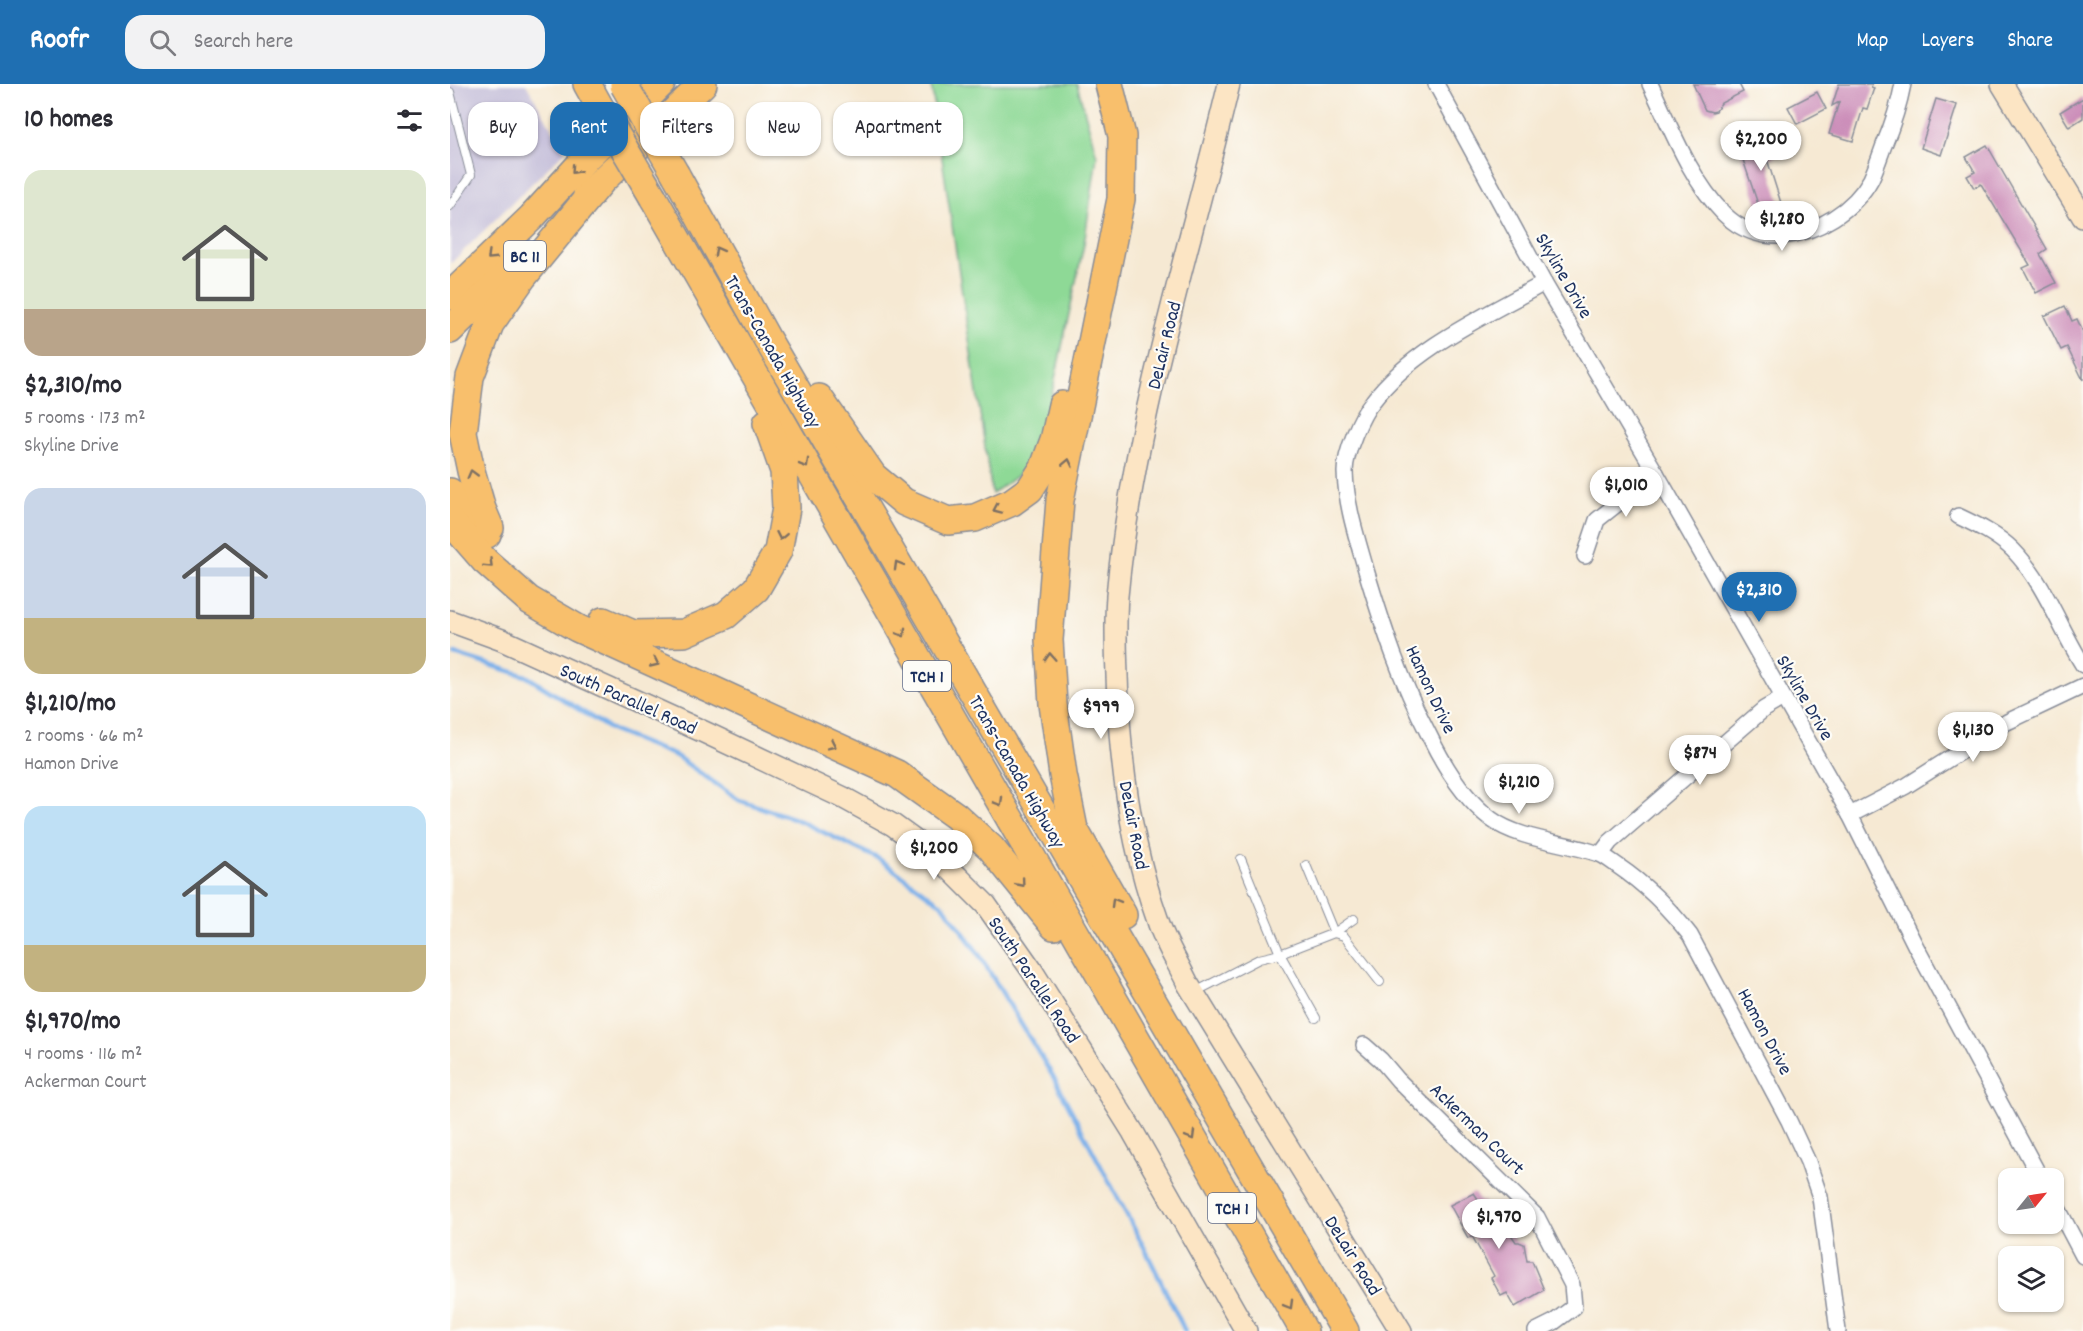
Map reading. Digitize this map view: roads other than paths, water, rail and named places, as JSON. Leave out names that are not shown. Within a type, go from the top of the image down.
[{"type":"highway","name":"Trans-Canada Highway","points":[[587,84],[1161,1086],[1304,1331]]},
{"type":"highway","name":"BC 11","points":[[450,296],[532,217],[587,157],[661,84]]},
{"type":"highway","name":"BC 11","points":[[450,330],[703,84]]},
{"type":"highway","points":[[767,339],[811,385],[873,476],[904,502],[948,520],[975,518],[1012,502],[1030,489],[1044,467],[1054,440],[1074,351],[1106,183],[1105,141],[1098,103],[1089,84]]},
{"type":"highway","points":[[1109,84],[1122,136],[1121,199],[1060,500],[1049,640],[1053,704],[1063,775],[1074,829],[1134,934],[1202,1088]]},
{"type":"highway","name":"Trans-Canada Highway","points":[[623,85],[767,339],[1345,1331]]},
{"type":"highway","points":[[499,548],[482,509],[463,433],[470,377],[490,324],[523,277],[600,183]]},
{"type":"highway","points":[[450,492],[499,548],[540,586],[586,614],[633,634],[684,633],[726,615],[756,589],[778,551],[786,508],[784,471],[771,432],[693,267]]},
{"type":"highway","points":[[450,521],[485,561],[529,600],[577,628],[897,774],[956,816],[991,848],[1055,928],[1161,1086]]},
{"type":"street","name":"DeLair Road","points":[[1229,84],[1149,401],[1125,532],[1117,598],[1116,650],[1118,718],[1126,784],[1140,863],[1159,923],[1193,993],[1401,1331]]},
{"type":"street","name":"Skyline Drive","points":[[1436,84],[1544,283],[1656,473],[1850,815],[1915,945],[2036,1168]]},
{"type":"street","points":[[1650,84],[1701,184],[1725,215],[1745,229],[1769,237],[1791,235],[1816,227],[1843,213],[1858,196],[1870,180],[1890,131],[1903,84]]},
{"type":"street","points":[[2002,84],[2083,217]]},
{"type":"street","name":"Hamon Drive","points":[[1544,283],[1435,346],[1403,368],[1372,401],[1355,432],[1345,470],[1351,516],[1386,637],[1410,697],[1450,774],[1491,820],[1515,831],[1601,854],[1673,912],[1690,934],[1789,1120],[1808,1162],[1820,1197],[1838,1331]]},
{"type":"street","points":[[1585,556],[1597,520],[1656,473]]},
{"type":"street","points":[[1958,516],[1988,531],[2012,549],[2048,597],[2083,665]]},
{"type":"street","name":"South Parallel Road","points":[[450,621],[502,640],[842,797],[893,825],[940,859],[986,905],[1031,969],[1133,1132],[1246,1331]]},
{"type":"street","points":[[1850,815],[1906,786],[2007,722],[2083,686]]},
{"type":"street","points":[[1601,854],[1610,842],[1764,709],[1783,698]]},
{"type":"street","name":"Ackerman Court","points":[[1364,1045],[1537,1217],[1572,1285],[1574,1307],[1554,1322],[1536,1331]]},
{"type":"street","points":[[2064,1220],[2083,1256]]},
{"type":"lane","points":[[450,92],[471,175],[450,206]]},
{"type":"lane","points":[[1241,859],[1280,954],[1316,1018]]},
{"type":"lane","points":[[1306,865],[1334,933]]},
{"type":"lane","points":[[1193,993],[1259,959],[1280,954],[1334,933],[1354,919]]},
{"type":"lane","points":[[1334,933],[1344,936],[1380,982]]},
{"type":"waterway","points":[[455,654],[526,676],[613,731],[676,756],[739,800],[798,820],[879,859],[944,906],[978,953],[1054,1078],[1145,1249],[1185,1331]]}]
